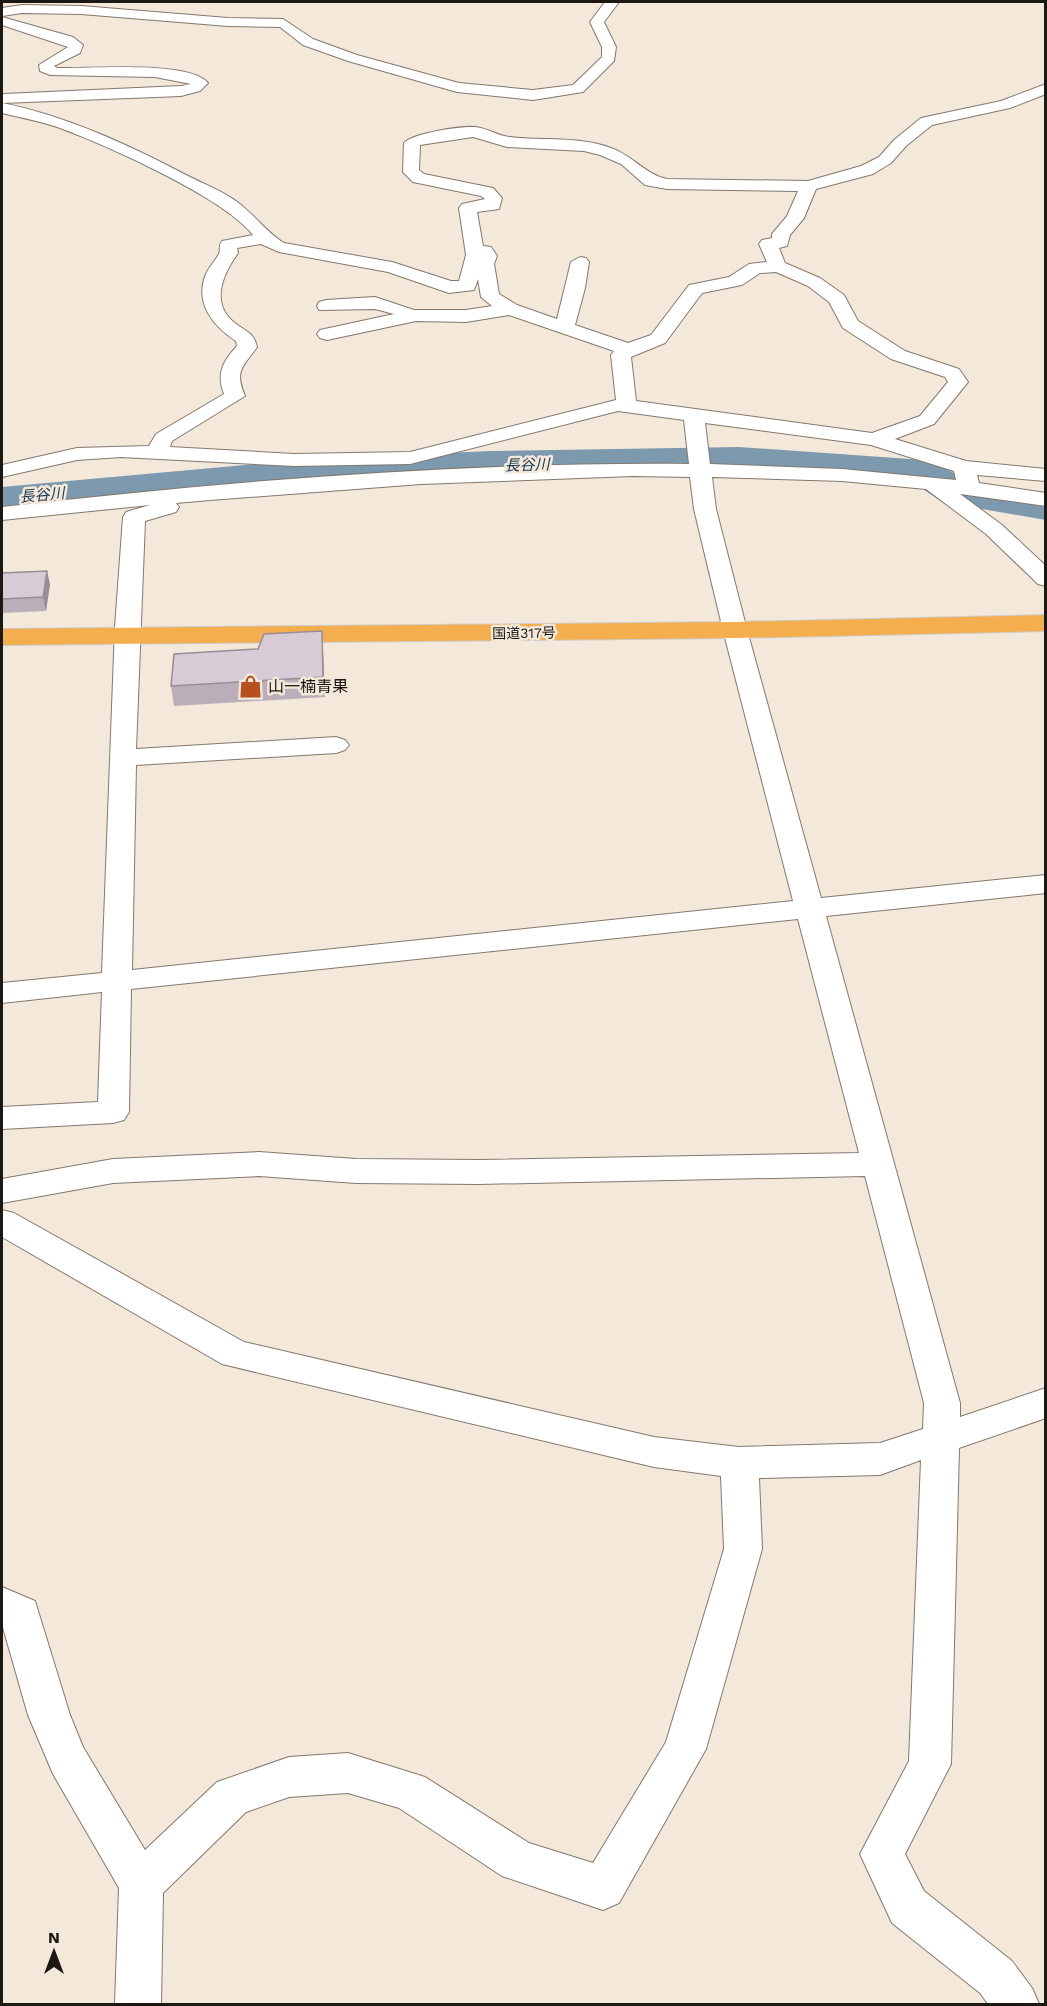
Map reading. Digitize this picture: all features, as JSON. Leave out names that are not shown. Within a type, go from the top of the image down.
[{"type":"highway","name":"国道317号","points":[[2,637],[128,638],[735,630],[1046,623]]},
{"type":"highway","points":[[2,644],[128,638]]},
{"type":"street","points":[[2,12],[22,9],[81,10],[228,22],[283,23],[308,42],[353,58],[408,71],[457,87],[550,95],[578,89],[609,58],[609,47],[597,22],[612,2]]},
{"type":"street","points":[[2,21],[68,40],[76,45],[75,50],[46,65],[45,69],[55,72],[162,74],[194,78],[200,83],[195,88],[180,91],[2,99]]},
{"type":"street","points":[[2,108],[64,124],[153,164],[229,204],[252,222],[264,238],[291,250],[392,267],[449,287],[467,286],[475,255],[468,208],[494,205],[494,198],[487,192],[419,178],[411,172],[412,143],[420,139],[474,132],[507,142],[584,146],[605,151],[627,161],[651,181],[667,184],[809,186],[867,170],[885,160],[900,142],[927,120],[1005,105],[1046,88]]},
{"type":"street","points":[[778,266],[768,244],[781,242],[782,234],[795,218],[809,186]]},
{"type":"street","points":[[157,452],[163,438],[235,396],[228,381],[230,371],[233,360],[247,347],[245,338],[222,322],[210,299],[215,269],[228,253],[228,245],[264,238]]},
{"type":"street","points":[[475,255],[485,251],[488,256],[485,264],[490,297],[510,309],[628,349]]},
{"type":"street","points":[[564,327],[580,262]]},
{"type":"street","points":[[2,471],[76,454],[157,452],[294,460],[410,458],[626,403],[621,355],[628,349],[658,339],[696,290],[738,281],[749,276],[755,268],[778,266],[814,282],[837,299],[850,324],[898,355],[952,373],[958,382],[927,420],[874,439]]},
{"type":"street","points":[[326,306],[375,303],[416,315]]},
{"type":"street","points":[[327,334],[416,315],[466,316],[510,309]]},
{"type":"street","points":[[618,405],[874,439],[964,466],[1046,475]]},
{"type":"street","points":[[694,415],[694,440],[705,509],[735,630],[942,1403],[930,1764],[882,1854],[908,1907],[996,1977],[1016,2004]]},
{"type":"street","points":[[964,466],[969,488]]},
{"type":"street","points":[[2,513],[209,493],[497,474],[699,469],[843,475],[969,488],[1046,500]]},
{"type":"street","points":[[928,484],[957,500],[987,524],[1046,579]]},
{"type":"street","points":[[2,1118],[113,1112],[134,517],[160,508],[208,501],[209,493]]},
{"type":"street","points":[[124,758],[336,745]]},
{"type":"street","points":[[2,993],[118,979],[1046,884]]},
{"type":"street","points":[[2,1191],[113,1171],[259,1164],[356,1171],[479,1172],[878,1164]]},
{"type":"street","points":[[2,1222],[235,1354],[654,1452],[739,1464],[880,1459],[1046,1403]]},
{"type":"street","points":[[141,1884],[232,1796],[289,1777],[348,1773],[410,1791],[518,1862],[603,1888],[685,1749],[743,1549],[739,1464]]},
{"type":"street","points":[[2,1604],[21,1614],[49,1715],[68,1760],[141,1884],[138,2004]]},
{"type":"building","points":[[47,571],[43,597],[2,599],[2,573]]},
{"type":"building","points":[[322,631],[323,677],[171,686],[174,654],[258,649],[264,634]]},
{"type":"waterway","name":"長谷川","points":[[2,499],[311,471],[490,463],[739,459],[924,472],[957,493],[1046,508]]},
{"type":"place","name":"山一楠青果","points":[[250,686]]}]
